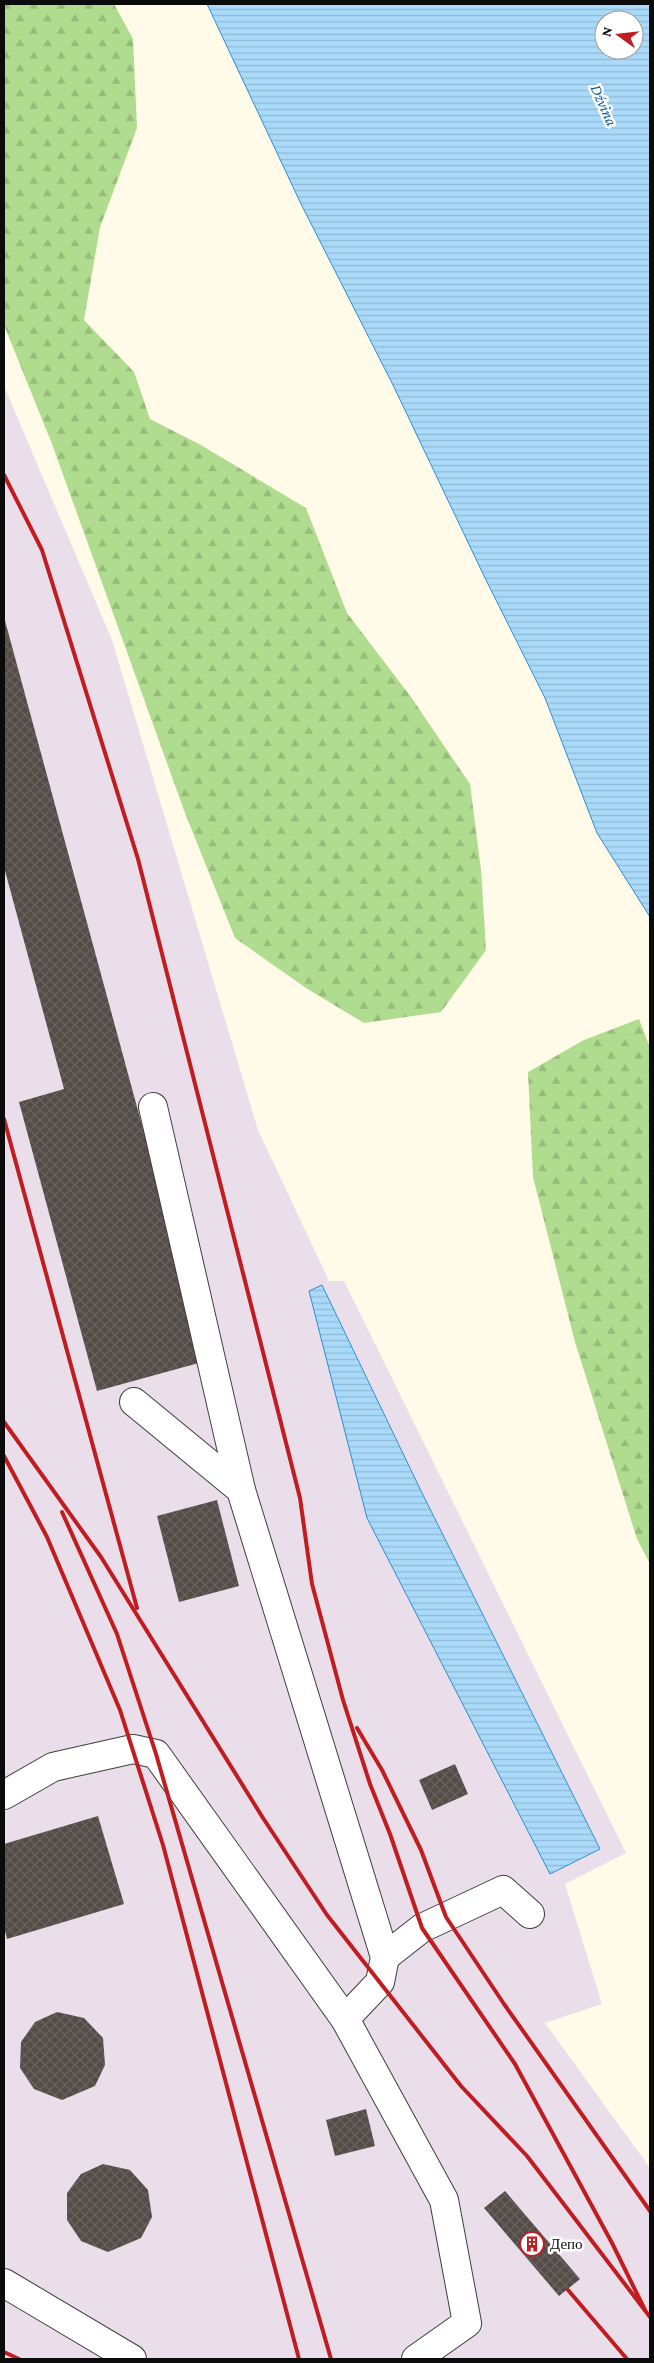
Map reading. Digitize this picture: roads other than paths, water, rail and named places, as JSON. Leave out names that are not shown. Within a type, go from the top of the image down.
[{"type":"lane","points":[[153,1107],[242,1490],[385,1957],[380,1982],[345,2019]]},
{"type":"lane","points":[[134,1402],[242,1490]]},
{"type":"lane","points":[[4,1795],[52,1767],[133,1749],[156,1754],[345,2019],[444,2200],[467,2324],[416,2359]]},
{"type":"lane","points":[[385,1957],[422,1928],[503,1890],[530,1914]]},
{"type":"lane","points":[[4,2282],[132,2359]]},
{"type":"water","name":"Dźvina","points":[[207,4],[650,4],[650,917],[597,833],[545,698],[485,578],[393,385],[301,204]]},
{"type":"water","points":[[322,1285],[422,1493],[600,1849],[550,1874],[367,1518],[309,1291]]},
{"type":"railway","points":[[4,475],[42,550],[138,859],[300,1498],[312,1584],[343,1700],[370,1784],[390,1834],[422,1928],[515,2064],[612,2243],[645,2310]]},
{"type":"railway","points":[[4,1119],[137,1608]]},
{"type":"railway","points":[[4,1422],[101,1557],[263,1818],[327,1915],[461,2086],[527,2156],[650,2317]]},
{"type":"railway","points":[[4,1456],[47,1537],[120,1710],[163,1845],[299,2359]]},
{"type":"railway","points":[[62,1512],[117,1634],[156,1754],[331,2359]]},
{"type":"railway","points":[[357,1728],[382,1770],[421,1850],[446,1917],[504,2004],[650,2211]]},
{"type":"railway","points":[[568,2290],[627,2359]]},
{"type":"railway","points":[[4,2352],[19,2359]]},
{"type":"place","name":"Депо","points":[[532,2244]]}]
